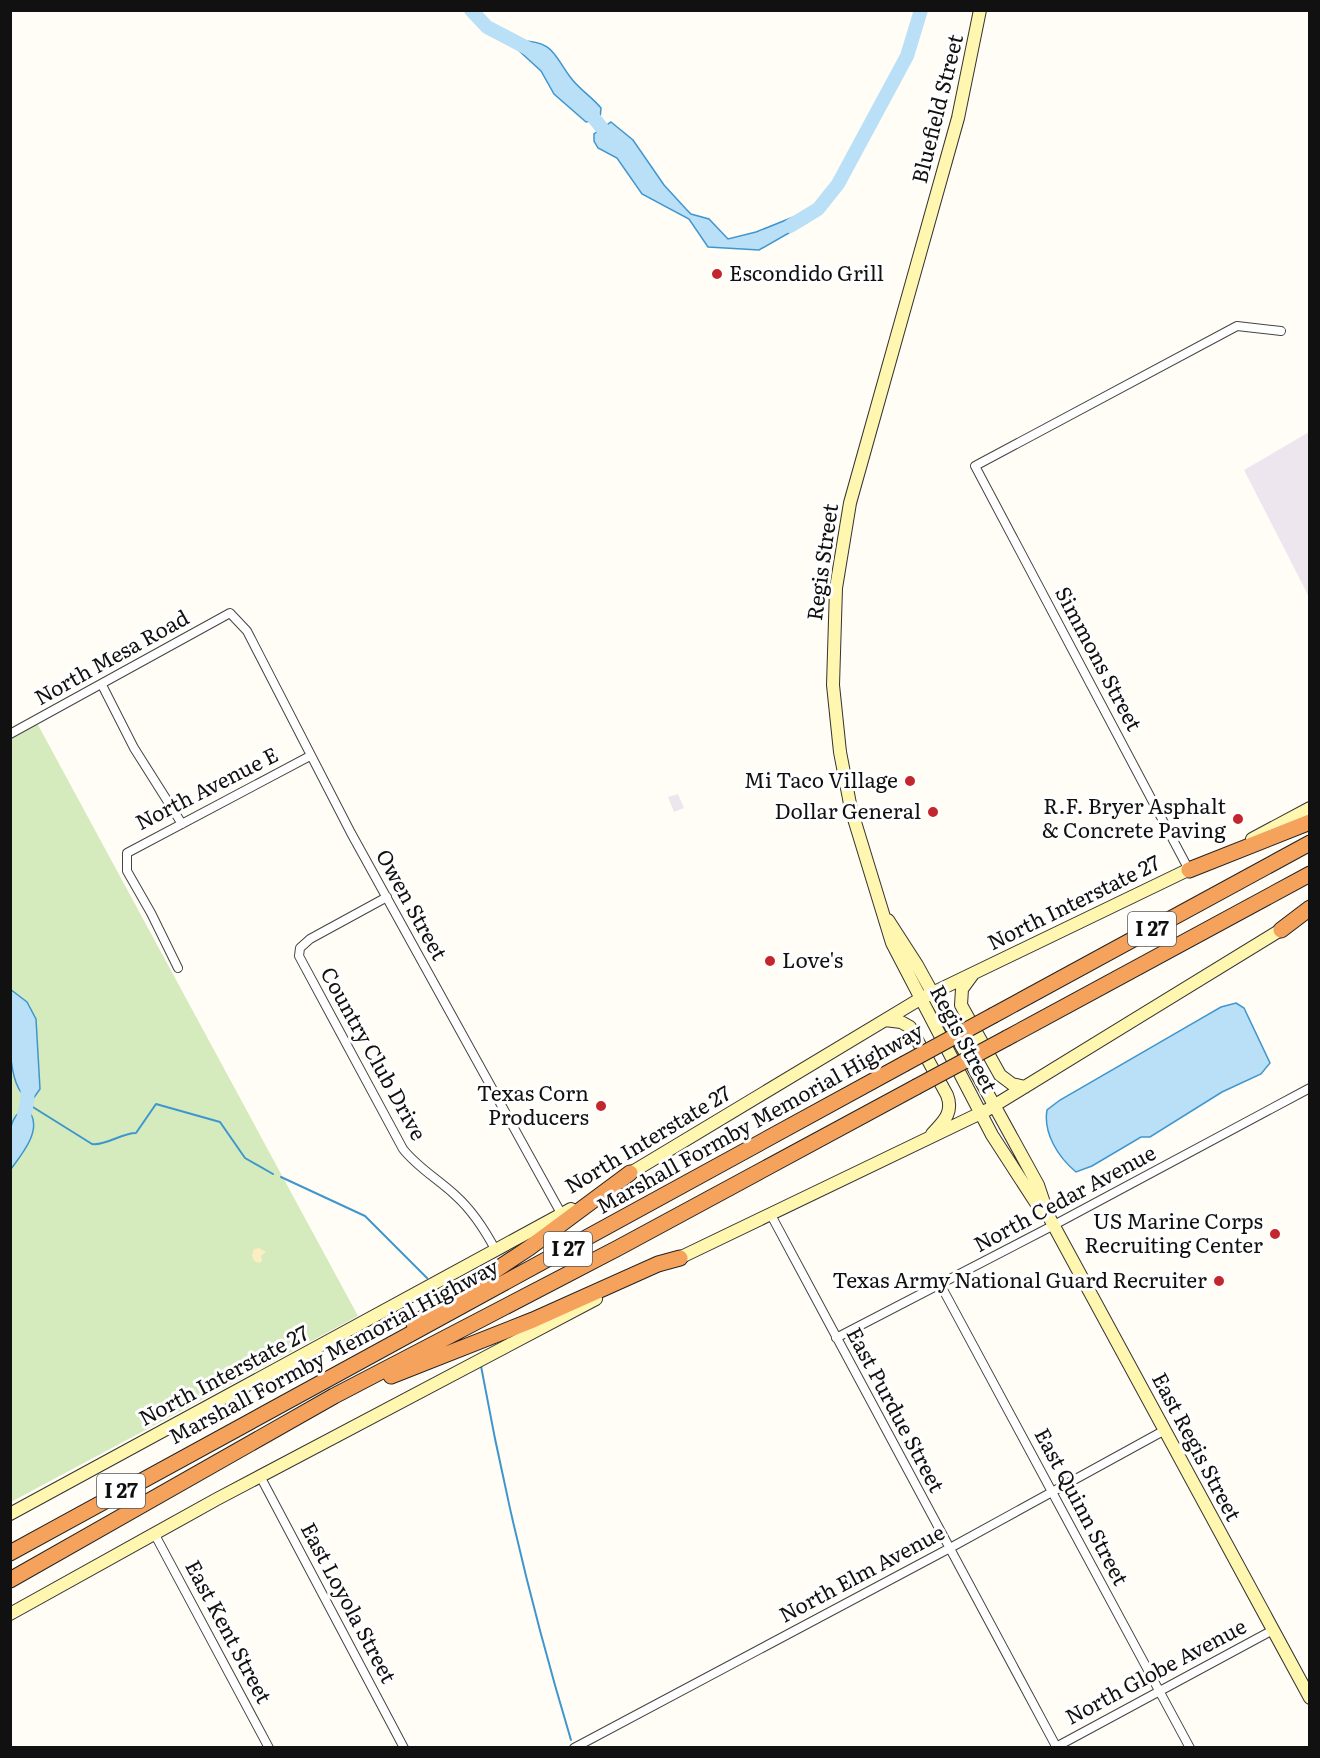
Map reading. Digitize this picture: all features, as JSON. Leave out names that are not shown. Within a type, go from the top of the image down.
[{"type":"highway","points":[[1189,870],[1310,822]]},
{"type":"highway","name":"Marshall Formby Memorial Highway","points":[[10,1553],[231,1431],[340,1375],[1310,843]]},
{"type":"highway","name":"Marshall Formby Memorial Highway","points":[[10,1580],[334,1396],[618,1248],[1310,874]]},
{"type":"highway","points":[[1281,930],[1310,908]]},
{"type":"highway","points":[[231,1431],[254,1414],[403,1331],[455,1298],[630,1173]]},
{"type":"highway","points":[[334,1396],[367,1386],[533,1320],[658,1264],[680,1258]]},
{"type":"main road","name":"Bluefield Street","points":[[931,216],[968,77],[980,10]]},
{"type":"main road","name":"Regis Street","points":[[931,216],[855,482],[839,560],[834,608],[833,685],[840,752],[859,841],[896,954],[980,1113]]},
{"type":"main road","name":"North Interstate 27","points":[[10,1514],[562,1215],[932,992],[1189,870],[1310,808]]},
{"type":"main road","points":[[10,1614],[154,1533],[555,1320],[995,1106],[1310,912]]},
{"type":"main road","name":"Regis Street","points":[[885,917],[905,943],[995,1106]]},
{"type":"main road","points":[[973,973],[962,989],[961,1005],[1000,1076],[1011,1084],[1025,1088]]},
{"type":"main road","points":[[885,1020],[901,1022],[910,1027],[950,1103],[947,1118],[927,1139]]},
{"type":"main road","name":"East Regis Street","points":[[995,1106],[1038,1185],[1051,1220],[1310,1698]]},
{"type":"main road","name":"East Regis Street","points":[[980,1113],[1020,1180],[1051,1220]]},
{"type":"street","name":"Simmons Street","points":[[1189,870],[975,466],[1237,326],[1281,331]]},
{"type":"street","name":"North Mesa Road","points":[[10,734],[230,613]]},
{"type":"street","name":"Owen Street","points":[[230,613],[247,631],[310,756],[562,1215]]},
{"type":"street","points":[[102,685],[134,748],[182,824]]},
{"type":"street","name":"North Avenue E","points":[[178,968],[127,871],[125,860],[131,849],[310,756]]},
{"type":"street","name":"Country Club Drive","points":[[387,897],[310,939],[300,948],[299,956],[403,1149],[420,1168],[465,1204],[496,1251]]},
{"type":"street","name":"North Cedar Avenue","points":[[836,1338],[940,1284],[1051,1220],[1310,1088]]},
{"type":"street","name":"East Purdue Street","points":[[771,1215],[1057,1747]]},
{"type":"street","name":"East Quinn Street","points":[[940,1284],[1190,1748]]},
{"type":"street","name":"North Elm Avenue","points":[[574,1748],[950,1548],[1165,1430]]},
{"type":"street","name":"East Loyola Street","points":[[260,1476],[404,1748]]},
{"type":"street","name":"East Kent Street","points":[[154,1533],[269,1748]]},
{"type":"street","name":"North Globe Avenue","points":[[1057,1747],[1273,1630]]},
{"type":"shaded area","points":[[1309,432],[1309,597],[1244,470]]},
{"type":"shaded area","points":[[678,794],[684,808],[674,812],[668,797]]},
{"type":"green space","points":[[37,723],[358,1316],[11,1502],[10,737]]},
{"type":"sand","points":[[259,1248],[266,1252],[261,1256],[262,1261],[259,1263],[254,1261],[252,1255],[254,1249]]},
{"type":"water","points":[[517,41],[539,43],[551,50],[574,82],[601,108],[600,119],[586,122],[554,94],[541,71],[517,49]]},
{"type":"water","points":[[611,122],[633,140],[664,185],[691,214],[709,219],[728,239],[756,232],[801,214],[808,222],[759,250],[708,247],[689,219],[642,194],[617,158],[598,148],[594,141],[594,134]]},
{"type":"water","points":[[10,989],[27,1002],[36,1019],[40,1089],[33,1099],[23,1095],[13,1070],[9,1033]]},
{"type":"water","points":[[1236,1003],[1244,1008],[1270,1063],[1261,1074],[1222,1092],[1150,1137],[1141,1137],[1092,1166],[1076,1172],[1069,1166],[1053,1144],[1047,1127],[1047,1110],[1060,1100],[1221,1007]]},
{"type":"water","points":[[24,1110],[31,1114],[34,1128],[29,1143],[11,1169],[9,1145],[11,1127],[13,1120]]},
{"type":"waterway","points":[[471,10],[487,27],[531,50]]},
{"type":"waterway","points":[[790,226],[818,209],[838,184],[907,56],[921,10]]},
{"type":"waterway","points":[[586,108],[613,142]]},
{"type":"waterway","points":[[10,1149],[24,1116],[27,1081]]},
{"type":"waterway","points":[[28,1104],[92,1144],[136,1133],[156,1104],[220,1122],[245,1158],[273,1174]]},
{"type":"waterway","points":[[281,1177],[365,1216],[427,1278]]},
{"type":"waterway","points":[[481,1366],[521,1554],[571,1740]]},
{"type":"place","name":"Escondido Grill","points":[[717,274]]},
{"type":"place","name":"Mi Taco Village","points":[[910,781]]},
{"type":"place","name":"Dollar General","points":[[933,812]]},
{"type":"place","name":"R.F. Bryer Asphalt & Concrete Paving","points":[[1238,819]]},
{"type":"place","name":"Love's","points":[[770,961]]},
{"type":"place","name":"Texas Corn Producers","points":[[601,1106]]},
{"type":"place","name":"US Marine Corps Recruiting Center","points":[[1275,1234]]},
{"type":"place","name":"Texas Army National Guard Recruiter","points":[[1219,1281]]}]
